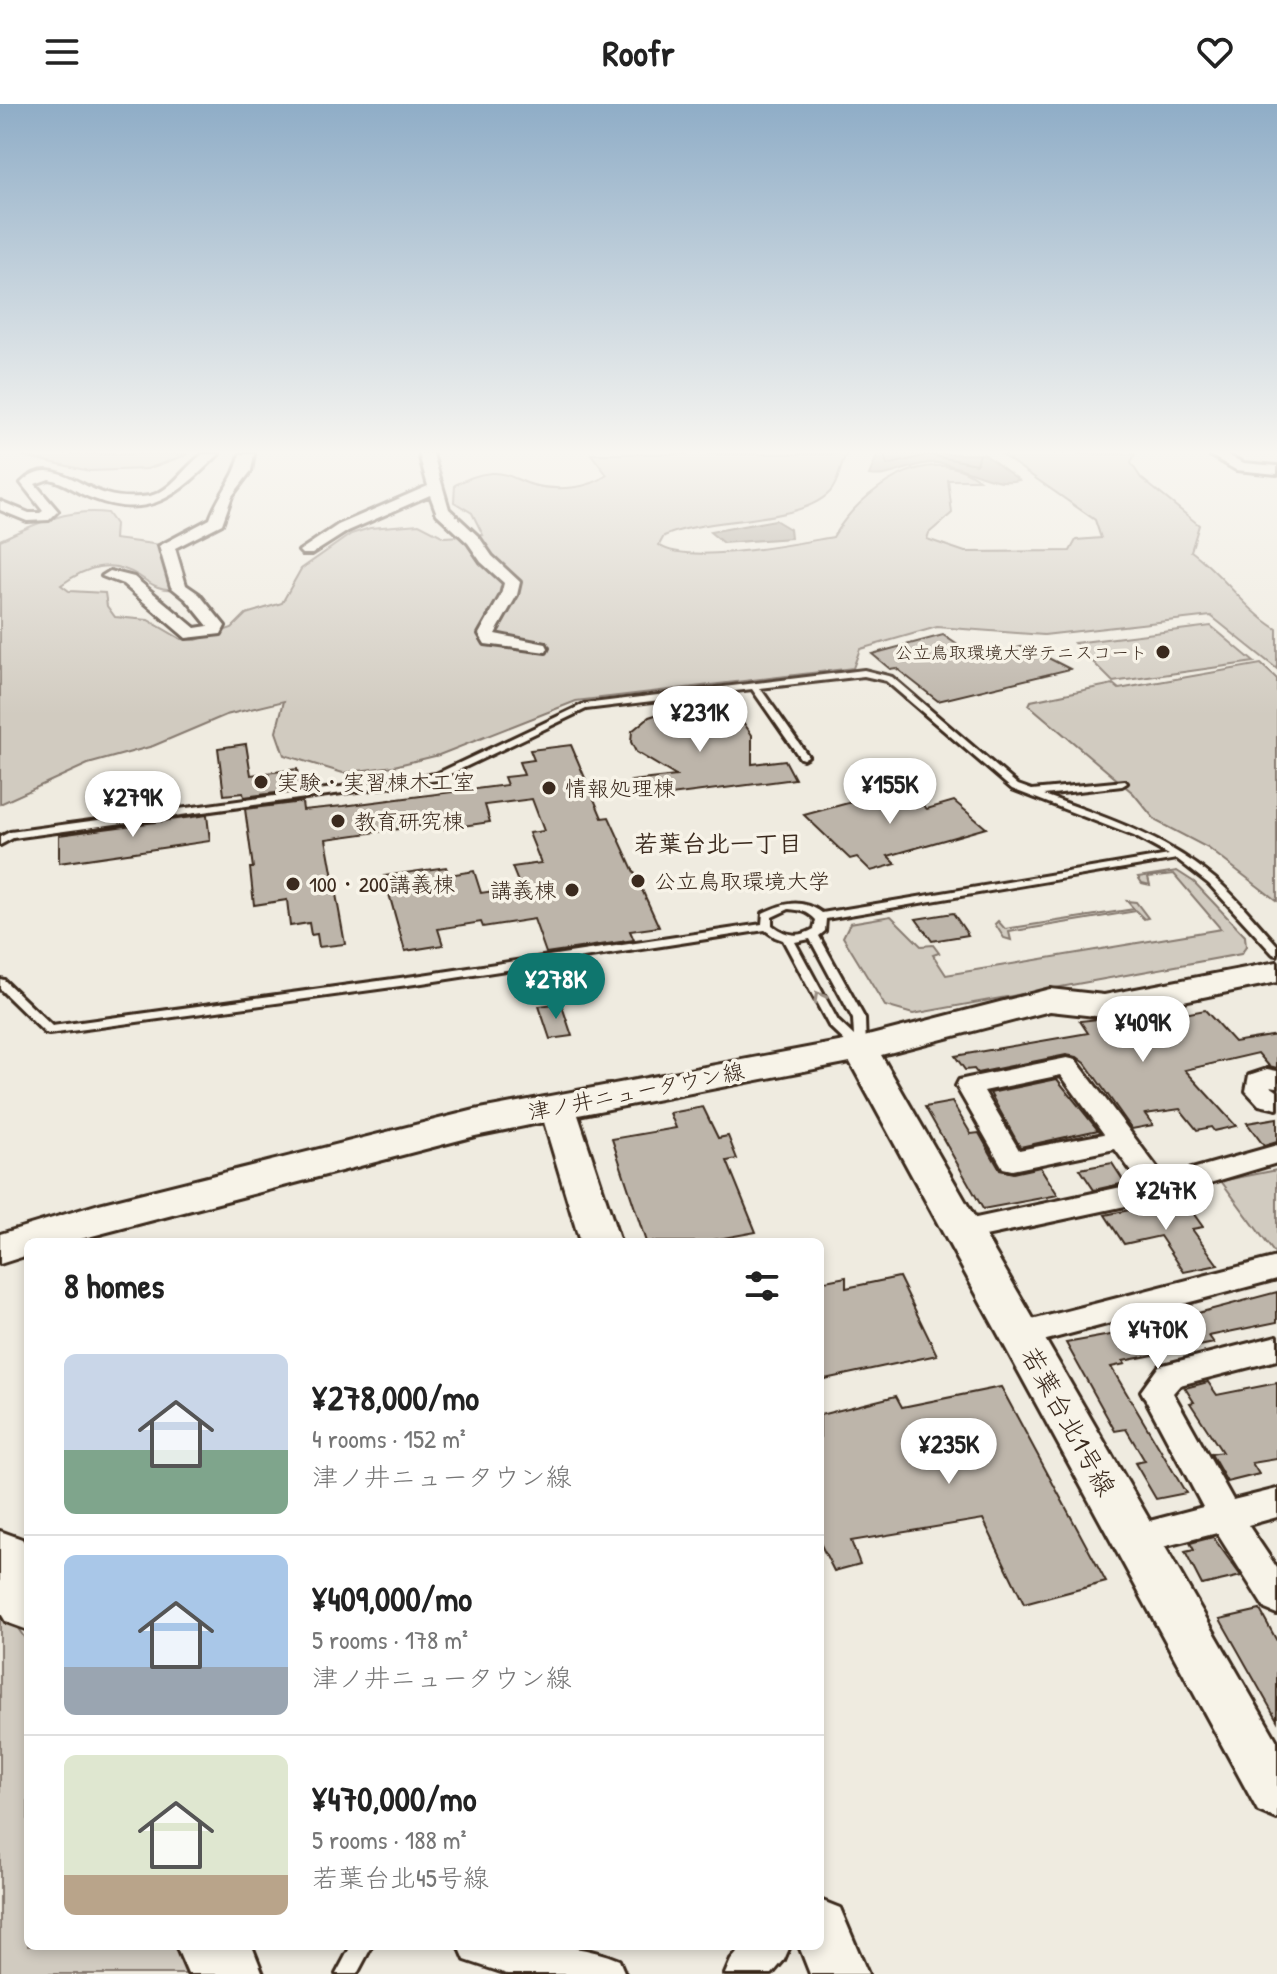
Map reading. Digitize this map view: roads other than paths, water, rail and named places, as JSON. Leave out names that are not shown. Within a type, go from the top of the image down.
[{"type":"highway","points":[[0,1559],[24,1595]]},
{"type":"highway","points":[[215,1950],[226,1974]]},
{"type":"street","points":[[110,576],[128,580],[192,634],[215,630],[217,626],[193,597],[179,587],[167,546],[176,541]]},
{"type":"street","points":[[307,551],[322,541]]},
{"type":"street","points":[[475,541],[486,559],[512,582],[508,599],[494,615],[487,634],[491,640],[540,648]]},
{"type":"street","name":"津ノ井ニュータウン線","points":[[35,1238],[99,1218],[352,1152],[557,1106],[860,1049],[1050,1000],[1104,1006],[1277,972]]},
{"type":"street","name":"若葉台北1号線","points":[[860,1049],[1277,1792]]},
{"type":"street","points":[[1122,1139],[1012,1161],[968,1086],[1067,1066],[1122,1139],[1158,1188]]},
{"type":"street","points":[[1277,1079],[1267,1077],[1258,1081],[1258,1091],[1268,1099],[1277,1100]]},
{"type":"street","points":[[557,1106],[599,1238]]},
{"type":"street","points":[[962,1231],[1158,1188],[1277,1154]]},
{"type":"street","name":"津ノ井ニュータウン線","points":[[0,1249],[24,1241]]},
{"type":"street","points":[[1020,1335],[1277,1268]]},
{"type":"street","points":[[1277,1348],[1170,1375],[1156,1391],[1225,1517],[1277,1598]]},
{"type":"street","points":[[1135,1539],[1277,1503]]},
{"type":"street","points":[[0,1536],[24,1557]]},
{"type":"street","points":[[824,1938],[839,1974]]},
{"type":"street","points":[[494,1950],[559,1968],[605,1974]]},
{"type":"street","points":[[745,1974],[766,1950]]},
{"type":"lane","points":[[0,842],[10,835],[438,777],[584,707],[864,673],[889,679],[1015,787],[1138,834],[1179,856],[1213,882],[1277,952]]},
{"type":"lane","points":[[754,686],[803,756]]},
{"type":"lane","points":[[1028,793],[1122,783]]},
{"type":"lane","points":[[819,917],[1179,856]]},
{"type":"lane","points":[[767,926],[771,911],[787,906],[805,907],[819,917],[821,925],[813,935],[788,938]]},
{"type":"lane","points":[[0,983],[49,1030],[422,979],[767,926],[788,938],[833,1023],[860,1049]]},
{"type":"lane","points":[[813,935],[859,1019],[860,1049]]},
{"type":"lane","points":[[346,1974],[360,1950]]},
{"type":"place","name":"公立鳥取環境大学テニスコート","points":[[1163,652]]},
{"type":"place","name":"実験・実習棟木工室","points":[[261,782]]},
{"type":"place","name":"情報処理棟","points":[[549,788]]},
{"type":"place","name":"教育研究棟","points":[[338,821]]},
{"type":"place","name":"公立鳥取環境大学","points":[[638,881]]},
{"type":"place","name":"100・200講義棟","points":[[293,884]]},
{"type":"place","name":"講義棟","points":[[572,890]]},
{"type":"district","name":"若葉台北一丁目","points":[[718,843]]}]
